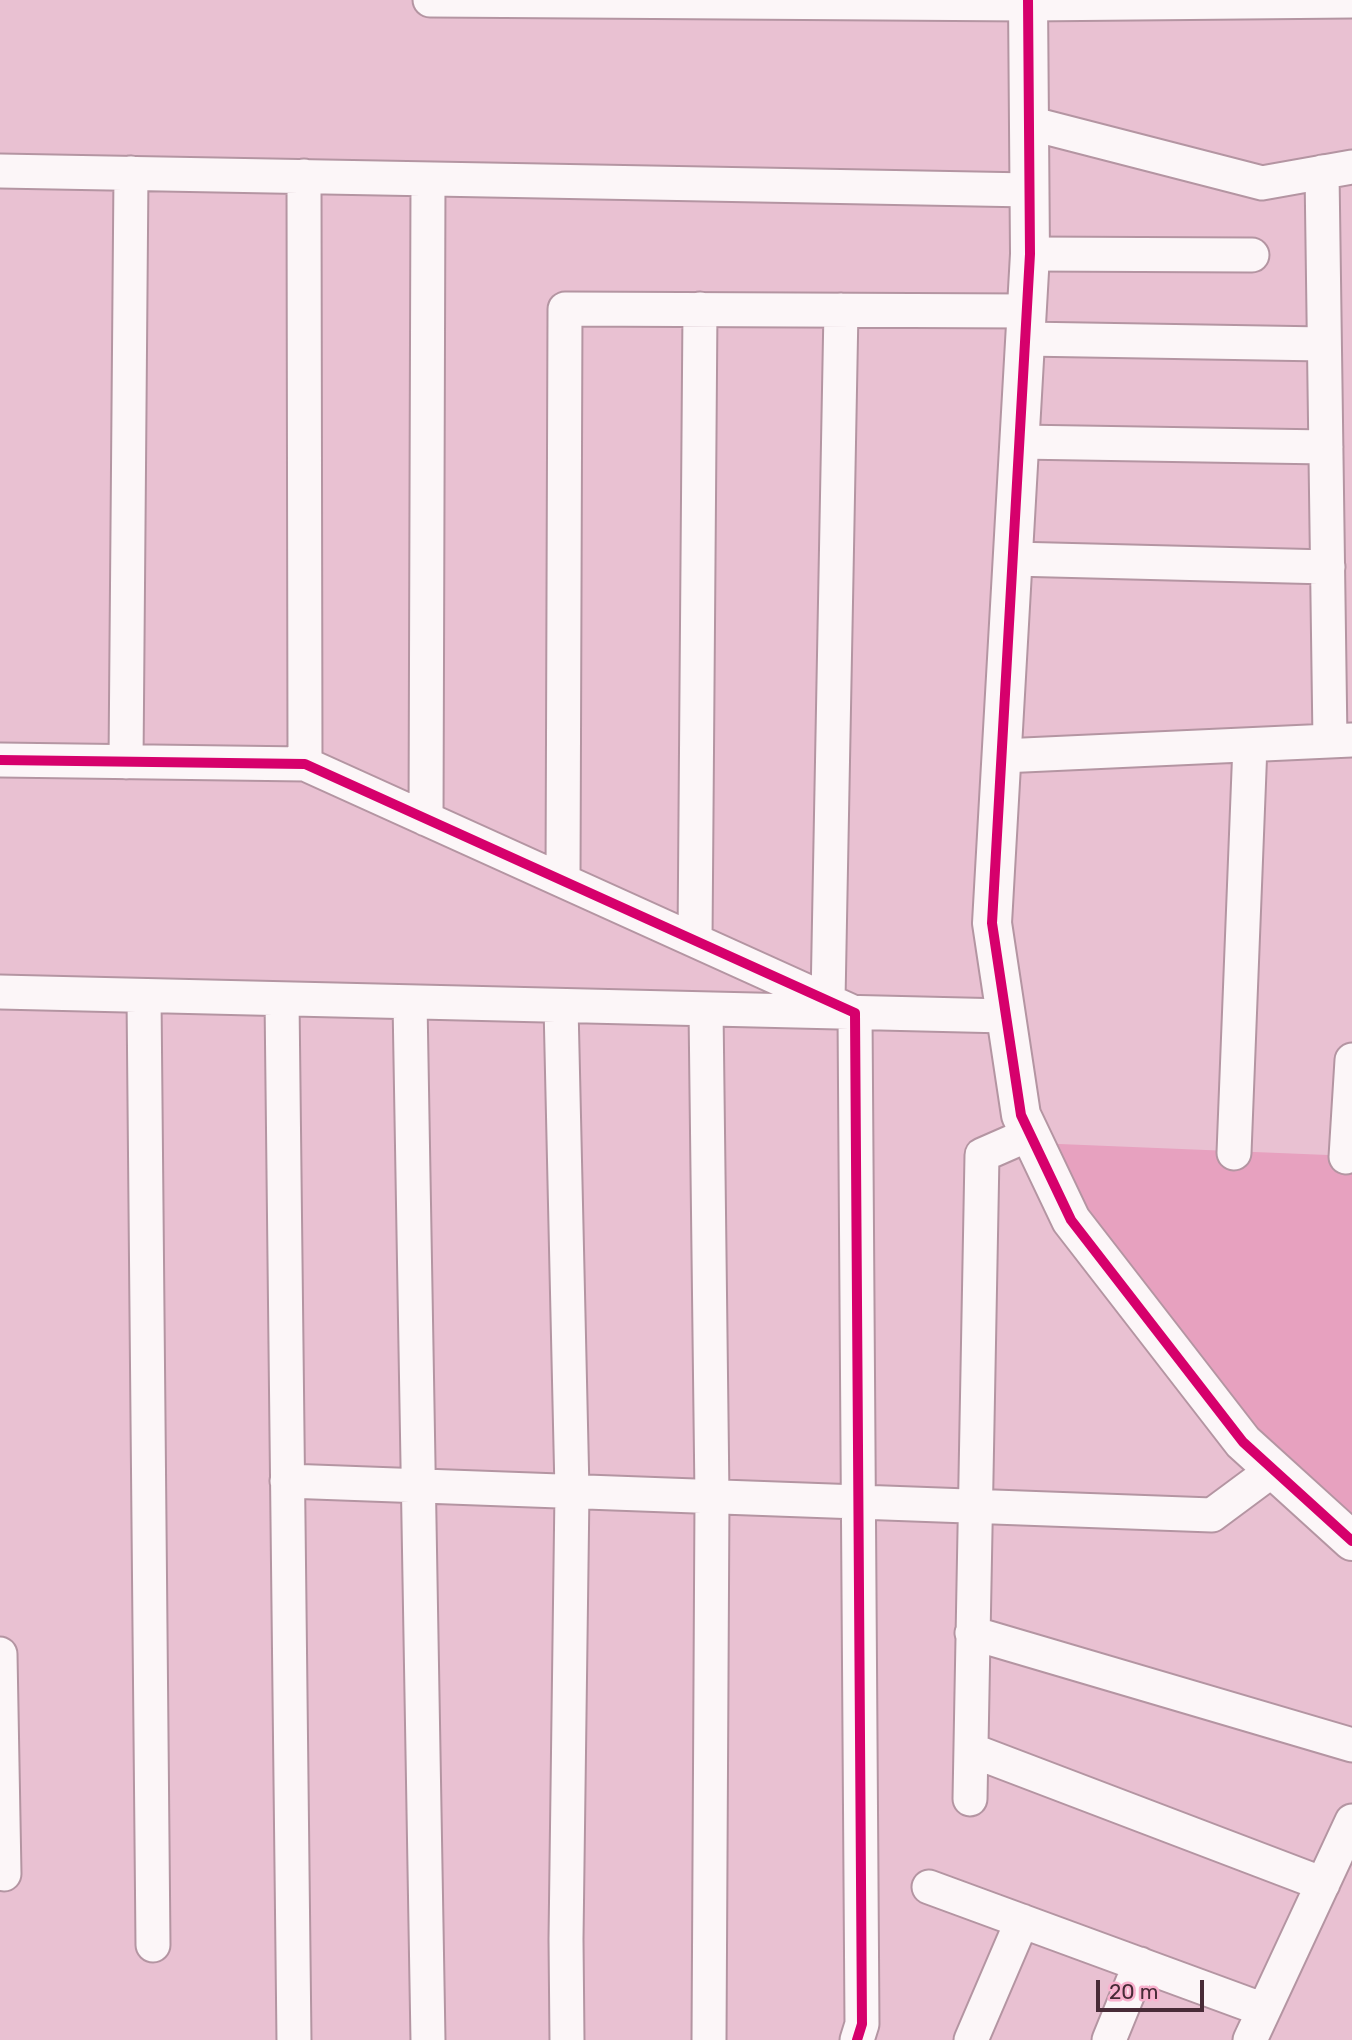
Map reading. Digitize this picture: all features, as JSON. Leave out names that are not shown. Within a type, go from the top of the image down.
[{"type":"street","points":[[430,0],[1352,1]]},
{"type":"street","points":[[1028,2],[1030,254],[992,923],[1021,1115],[1071,1220],[1243,1442],[1352,1541]]},
{"type":"street","points":[[1002,756],[1341,741],[1328,567],[1324,344],[1337,170],[1262,183],[1029,123]]},
{"type":"street","points":[[0,171],[1030,190]]},
{"type":"street","points":[[126,762],[131,173]]},
{"type":"street","points":[[304,176],[305,764]]},
{"type":"street","points":[[426,819],[428,179]]},
{"type":"street","points":[[1030,254],[1252,255]]},
{"type":"street","points":[[563,880],[565,309],[841,310],[1324,344]]},
{"type":"street","points":[[695,940],[700,309]]},
{"type":"street","points":[[841,310],[841,1006],[858,1502],[862,2024],[857,2040]]},
{"type":"street","points":[[1019,442],[1326,447]]},
{"type":"street","points":[[1013,559],[1328,567]]},
{"type":"street","points":[[1234,1153],[1250,745]]},
{"type":"street","points":[[0,760],[305,764],[841,1006]]},
{"type":"street","points":[[0,992],[706,1009],[841,1006],[1006,1016]]},
{"type":"street","points":[[144,996],[153,1945]]},
{"type":"street","points":[[282,999],[294,2040]]},
{"type":"street","points":[[410,1002],[428,2040]]},
{"type":"street","points":[[561,1006],[572,1491],[567,2040]]},
{"type":"street","points":[[706,1009],[712,1497],[709,2040]]},
{"type":"street","points":[[1346,1157],[1352,1060]]},
{"type":"street","points":[[970,1799],[982,1155],[1030,1134]]},
{"type":"street","points":[[287,1481],[1212,1515],[1273,1469]]},
{"type":"street","points":[[972,1633],[1352,1745]]},
{"type":"street","points":[[0,1654],[4,1874]]},
{"type":"street","points":[[971,1750],[1322,1884]]},
{"type":"street","points":[[1250,2040],[1352,1821]]},
{"type":"street","points":[[929,1887],[1264,2010]]},
{"type":"street","points":[[971,2040],[1022,1921]]},
{"type":"street","points":[[1109,2040],[1140,1965]]},
{"type":"shaded area","points":[[1035,1143],[1352,1156],[1352,1540],[1242,1440]]},
{"type":"cycle path","points":[[1028,0],[1030,254],[992,923],[1021,1115],[1071,1220],[1243,1442],[1352,1541]]},
{"type":"cycle path","points":[[0,760],[305,764],[855,1013],[862,2024],[857,2040]]}]
